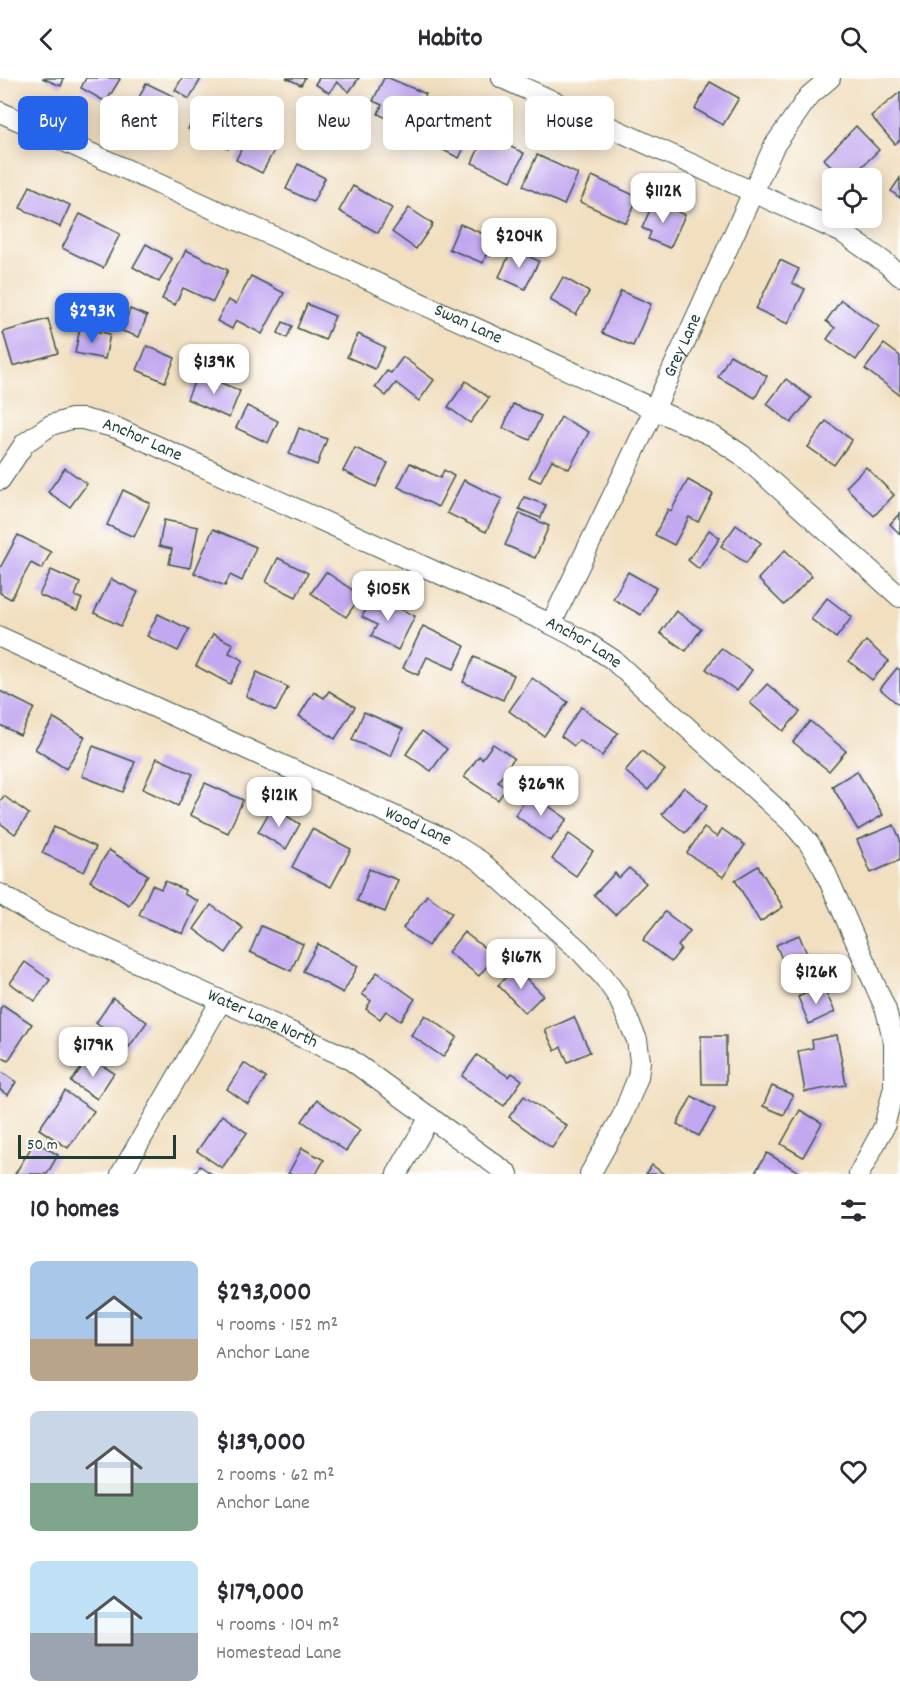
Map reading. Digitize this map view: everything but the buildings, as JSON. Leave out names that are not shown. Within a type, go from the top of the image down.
[{"type":"street","points":[[502,78],[539,85],[752,192],[843,233],[900,276]]},
{"type":"street","name":"Grey Lane","points":[[551,624],[654,410],[774,146],[809,96],[830,78]]},
{"type":"street","name":"Swan Lane","points":[[0,112],[713,436],[742,455],[900,597]]},
{"type":"street","name":"Anchor Lane","points":[[0,480],[25,443],[51,425],[70,419],[84,419],[117,428],[551,624],[586,642],[612,659],[791,822],[809,843],[824,869],[886,1010],[894,1043],[894,1087],[884,1127],[859,1174]]},
{"type":"street","name":"Wood Lane","points":[[0,637],[445,839],[480,861],[580,951],[604,977],[618,997],[637,1040],[639,1062],[638,1077],[622,1117],[590,1174]]},
{"type":"street","name":"Water Lane North","points":[[2,899],[43,920],[348,1058],[508,1174]]},
{"type":"street","points":[[121,1174],[221,1001]]},
{"type":"street","points":[[397,1174],[430,1117]]}]
